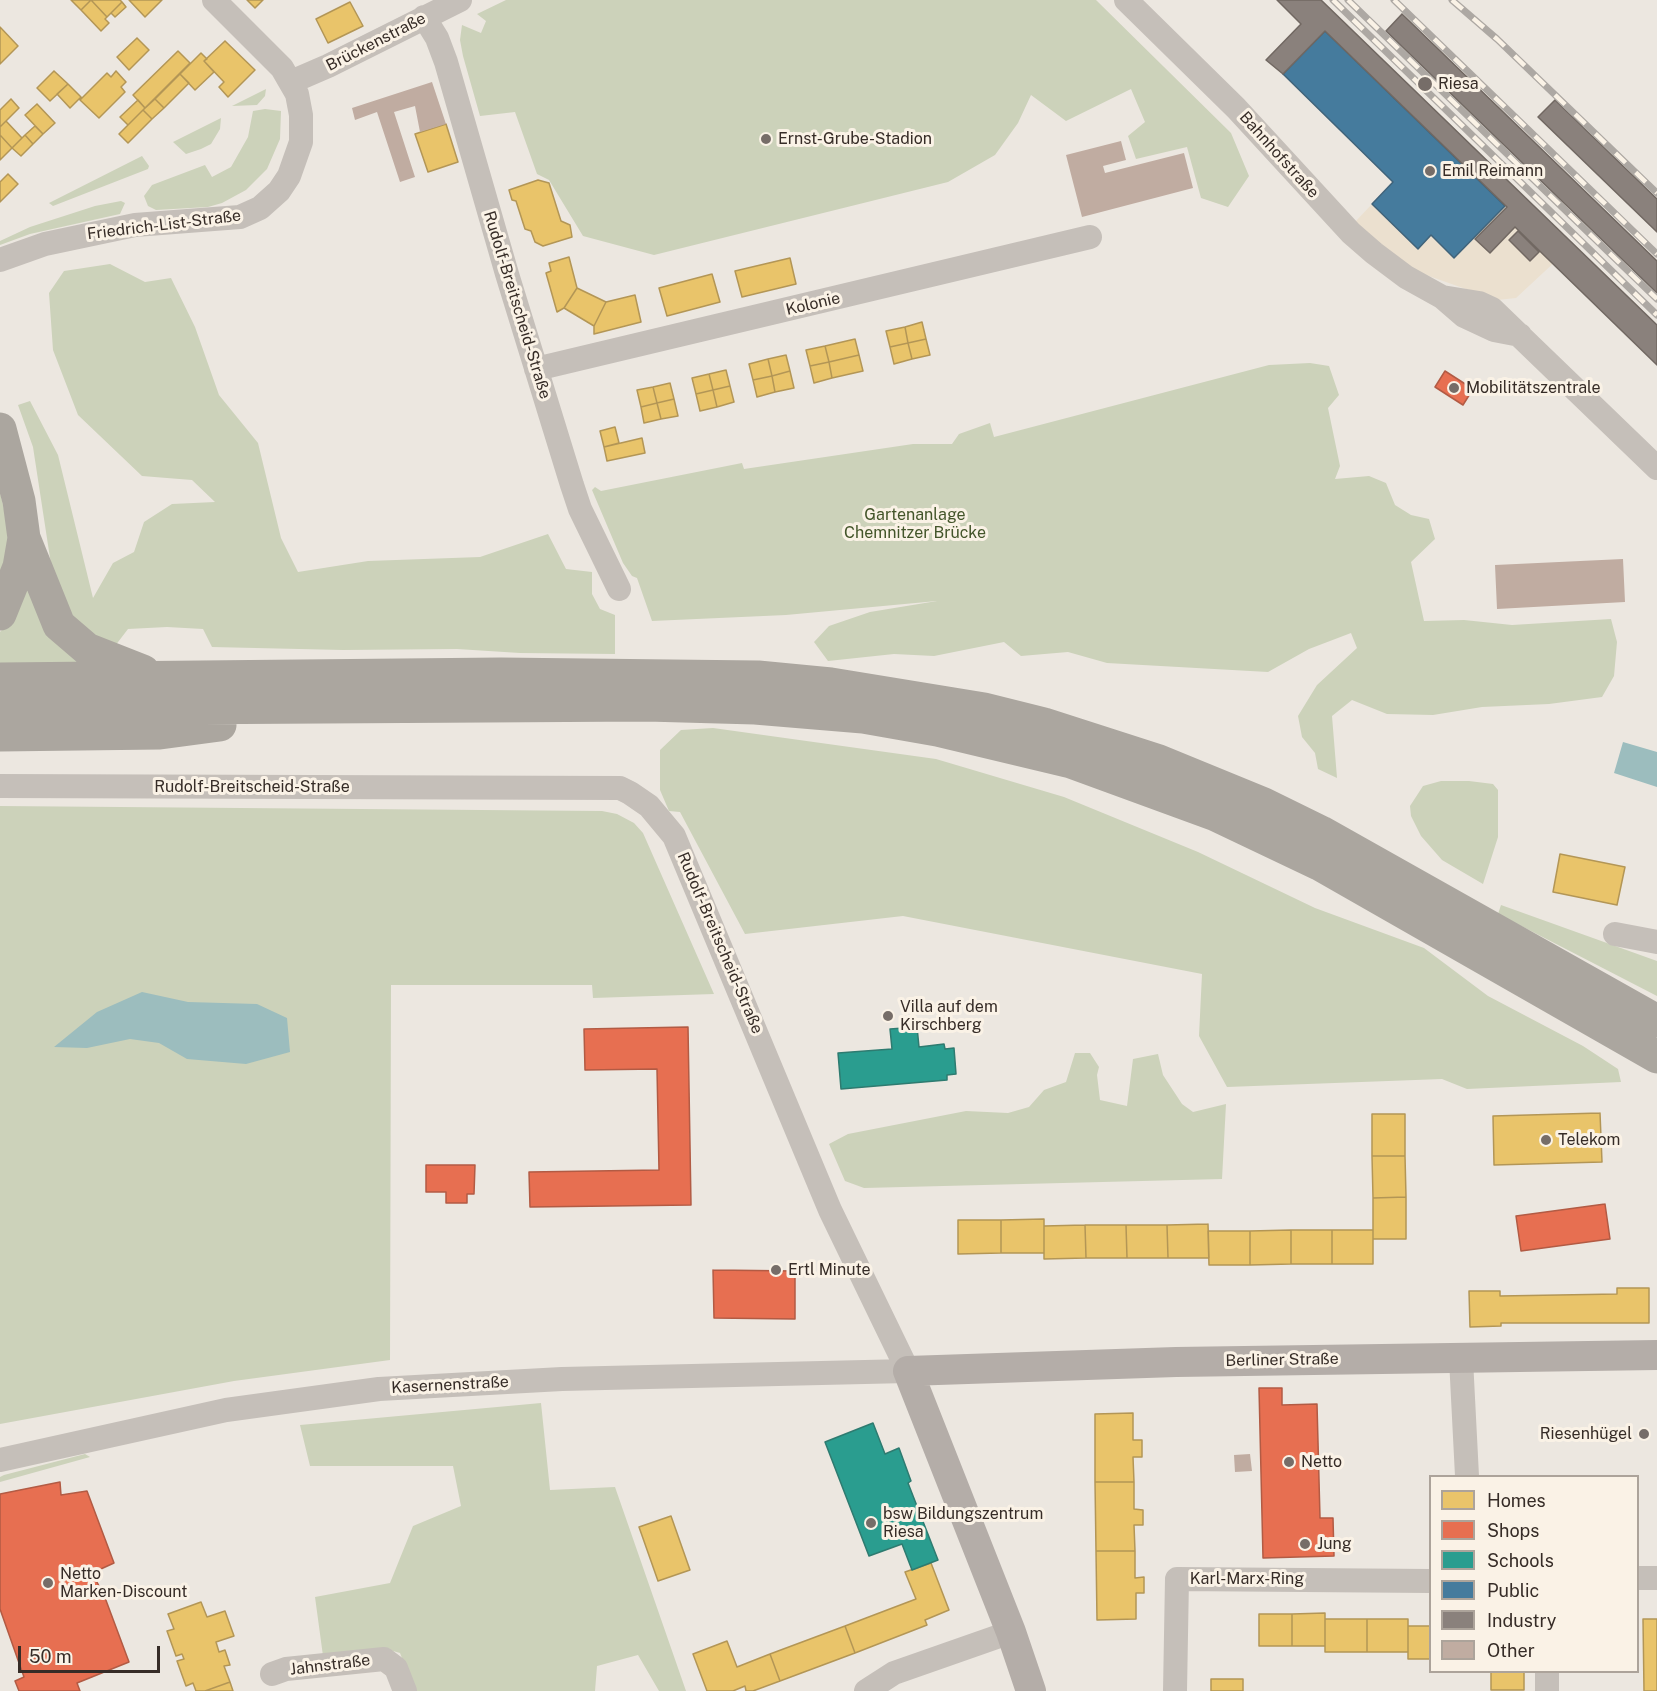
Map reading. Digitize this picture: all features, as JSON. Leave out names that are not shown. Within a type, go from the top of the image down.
[{"type":"highway","points":[[0,429],[19,501],[24,538],[59,625],[87,649],[128,666],[168,678]]},
{"type":"highway","points":[[0,614],[19,567],[24,538]]},
{"type":"highway","points":[[0,679],[501,674],[758,677],[831,684],[984,709],[1044,724],[1159,761],[1263,804],[1321,832],[1657,1021]]},
{"type":"highway","points":[[0,709],[647,705],[755,708],[863,717],[995,743],[1071,762],[1133,783],[1264,836],[1416,918],[1657,1057]]},
{"type":"highway","points":[[0,735],[159,733],[228,724],[250,707]]},
{"type":"main road","name":"Berliner Straße","points":[[908,1371],[1308,1359],[1461,1359],[1657,1354]]},
{"type":"main road","name":"Rudolf-Breitscheid-Straße","points":[[908,1371],[1011,1632],[1031,1691]]},
{"type":"street","points":[[214,0],[282,68],[291,82]]},
{"type":"street","name":"Brückenstraße","points":[[291,82],[460,0]]},
{"type":"street","name":"Bahnhofstraße","points":[[1126,0],[1236,108],[1351,233],[1406,277],[1442,297],[1479,303],[1492,309],[1657,468]]},
{"type":"street","name":"Rudolf-Breitscheid-Straße","points":[[424,17],[437,38],[446,62],[536,369],[580,509],[619,589]]},
{"type":"street","name":"Friedrich-List-Straße","points":[[0,260],[84,234],[135,225],[220,221],[240,217],[260,208],[279,191],[289,177],[301,142],[301,115],[291,82]]},
{"type":"street","name":"Kolonie","points":[[536,369],[1090,237]]},
{"type":"street","name":"Rudolf-Breitscheid-Straße","points":[[0,786],[620,788],[630,793],[658,815],[674,836],[830,1210],[908,1371]]},
{"type":"street","points":[[1614,934],[1657,942]]},
{"type":"street","points":[[1461,1359],[1467,1475]]},
{"type":"street","name":"Kasernenstraße","points":[[0,1460],[226,1410],[388,1388],[562,1379],[908,1371]]},
{"type":"street","points":[[1639,1578],[1657,1578]]},
{"type":"street","name":"Karl-Marx-Ring","points":[[1175,1691],[1177,1579],[1429,1581]]},
{"type":"street","points":[[866,1691],[894,1673],[1011,1632]]},
{"type":"street","name":"Jahnstraße","points":[[272,1674],[286,1670],[384,1659],[396,1668],[405,1691]]},
{"type":"street","points":[[1547,1673],[1547,1691]]},
{"type":"green space","name":"Ernst-Grube-Stadion","points":[[506,0],[1096,0],[1231,133],[1249,176],[1228,207],[1201,198],[1187,147],[1136,159],[1128,136],[1145,122],[1131,89],[1066,121],[1031,95],[1018,123],[995,155],[948,182],[654,255],[583,236],[549,180],[537,174],[515,112],[480,116],[463,56],[460,40],[462,25],[481,33],[486,21],[477,14]]},
{"type":"green space","points":[[266,89],[265,96],[257,105],[232,106]]},
{"type":"green space","points":[[265,109],[281,111],[280,139],[267,169],[246,190],[222,203],[208,207],[156,210],[148,206],[144,196],[152,185],[205,165],[212,177],[231,167],[248,137],[253,111]]},
{"type":"green space","points":[[221,118],[220,129],[211,144],[201,149],[186,154],[173,142]]},
{"type":"green space","points":[[142,156],[149,166],[148,169],[53,206],[49,203]]},
{"type":"green space","points":[[121,201],[125,203],[120,214],[30,234],[0,245],[0,241],[30,227],[95,206]]},
{"type":"green space","points":[[110,264],[145,282],[171,278],[195,327],[219,395],[258,443],[281,538],[298,572],[368,561],[480,557],[548,534],[566,569],[592,572],[592,594],[600,609],[615,615],[615,654],[520,653],[457,649],[343,650],[212,647],[203,629],[167,627],[128,629],[115,646],[75,625],[52,571],[33,447],[18,405],[30,401],[58,455],[93,598],[113,563],[134,552],[144,522],[172,504],[215,502],[192,480],[142,476],[78,415],[53,350],[49,293],[64,271]]},
{"type":"green space","name":"Gartenanlage Chemnitzer Brücke","points":[[1310,363],[1329,366],[1339,395],[1328,408],[1340,466],[1335,479],[1369,476],[1386,483],[1395,505],[1411,515],[1429,519],[1435,539],[1411,562],[1424,621],[1464,620],[1512,625],[1611,619],[1617,642],[1614,676],[1602,697],[1549,704],[1482,707],[1433,715],[1387,714],[1352,700],[1332,716],[1337,778],[1318,769],[1315,753],[1302,737],[1298,716],[1317,685],[1357,648],[1351,633],[1309,649],[1268,672],[1107,663],[1068,652],[1021,656],[1004,642],[934,656],[894,654],[828,661],[814,642],[829,626],[870,612],[937,601],[786,615],[652,621],[637,578],[632,576],[623,563],[592,490],[595,487],[601,491],[742,463],[744,469],[913,444],[952,444],[959,434],[990,423],[994,437],[1269,365]]},
{"type":"green space","points":[[0,492],[10,535],[0,594]]},
{"type":"green space","points":[[27,574],[106,667],[0,668],[0,632],[8,623]]},
{"type":"green space","points":[[713,728],[936,759],[1064,797],[1198,852],[1315,908],[1424,948],[1488,996],[1583,1046],[1618,1069],[1621,1082],[1467,1089],[1442,1079],[1227,1087],[1199,1036],[1202,974],[903,916],[745,934],[680,812],[669,811],[660,790],[660,750],[681,730]]},
{"type":"green space","points":[[1441,781],[1493,784],[1498,790],[1498,837],[1483,884],[1442,860],[1421,836],[1411,816],[1410,806],[1423,786]]},
{"type":"green space","points":[[0,806],[602,811],[617,814],[634,823],[643,833],[714,994],[593,998],[592,985],[391,985],[390,1360],[234,1381],[0,1424]]},
{"type":"green space","points":[[1501,905],[1657,961],[1657,996],[1498,914]]},
{"type":"green space","points":[[1075,1053],[1090,1053],[1099,1067],[1097,1075],[1100,1100],[1127,1106],[1133,1059],[1158,1054],[1163,1075],[1182,1104],[1193,1112],[1226,1104],[1222,1179],[864,1188],[845,1181],[829,1144],[848,1134],[966,1111],[1008,1113],[1029,1107],[1044,1090],[1066,1082]]},
{"type":"green space","points":[[541,1403],[550,1490],[615,1487],[686,1691],[659,1691],[638,1655],[597,1666],[595,1691],[415,1691],[400,1653],[386,1649],[323,1656],[315,1597],[390,1583],[413,1526],[461,1506],[453,1466],[310,1466],[300,1425]]},
{"type":"green space","points":[[85,1454],[90,1457],[0,1482],[0,1477],[4,1475]]},
{"type":"shaded area","points":[[1372,204],[1418,248],[1431,235],[1454,258],[1505,206],[1558,259],[1516,298],[1497,300],[1409,269],[1355,222]]},
{"type":"water","points":[[1623,742],[1657,752],[1657,787],[1614,773]]},
{"type":"water","points":[[142,992],[188,1002],[257,1004],[287,1018],[290,1052],[246,1064],[187,1059],[159,1043],[130,1039],[87,1048],[54,1047],[97,1012]]},
{"type":"building: Homes","points":[[71,0],[91,0],[81,10]]},
{"type":"building: Homes","points":[[91,0],[120,0],[122,2],[107,17]]},
{"type":"building: Homes","points":[[91,0],[107,17],[105,19],[109,23],[101,31],[81,10]]},
{"type":"building: Homes","points":[[129,0],[162,0],[145,17]]},
{"type":"building: Homes","points":[[247,0],[263,0],[255,8]]},
{"type":"building: Homes","points":[[122,2],[126,7],[115,17],[111,13]]},
{"type":"building: Homes","points":[[350,2],[363,26],[328,43],[316,19]]},
{"type":"building: Homes","points":[[0,27],[18,46],[0,64]]},
{"type":"building: Homes","points":[[137,38],[149,50],[129,70],[117,57]]},
{"type":"building: Homes","points":[[225,41],[255,70],[228,97],[219,87],[224,82],[204,61]]},
{"type":"building: Homes","points":[[178,51],[190,63],[145,108],[133,95]]},
{"type":"building: Homes","points":[[201,53],[207,59],[204,61],[214,72],[195,90],[180,74]]},
{"type":"building: Homes","points":[[54,71],[68,84],[50,101],[37,88]]},
{"type":"building: Homes","points":[[116,71],[126,82],[121,87],[125,92],[99,118],[80,100],[107,73],[111,77]]},
{"type":"building: Homes","points":[[180,74],[189,83],[164,108],[155,99]]},
{"type":"building: Homes","points":[[68,84],[81,97],[70,108],[57,94]]},
{"type":"building: Homes","points":[[11,99],[19,108],[0,127],[0,110]]},
{"type":"building: Homes","points":[[155,99],[164,108],[152,119],[143,110]]},
{"type":"building: Homes","points":[[138,100],[145,108],[128,125],[120,117]]},
{"type":"building: Homes","points":[[37,104],[55,123],[43,134],[25,115]]},
{"type":"building: Homes","points":[[143,110],[152,119],[128,143],[119,134]]},
{"type":"building: Homes","points":[[6,121],[22,138],[12,148],[0,135],[0,127]]},
{"type":"building: Homes","points":[[446,124],[458,162],[428,172],[415,134]]},
{"type":"building: Homes","points":[[35,126],[43,134],[33,144],[25,135]]},
{"type":"building: Homes","points":[[0,135],[12,148],[0,160]]},
{"type":"building: Homes","points":[[25,135],[33,144],[21,156],[12,148]]},
{"type":"building: Homes","points":[[8,174],[18,184],[0,202],[0,182]]},
{"type":"building: Homes","points":[[538,180],[549,183],[561,221],[570,225],[572,237],[543,246],[535,242],[531,231],[525,229],[516,201],[512,200],[509,190]]},
{"type":"building: Homes","points":[[569,257],[577,288],[564,308],[557,312],[546,273],[551,271],[549,263]]},
{"type":"building: Homes","points":[[790,258],[796,284],[742,297],[735,271]]},
{"type":"building: Homes","points":[[712,274],[720,302],[667,316],[659,288]]},
{"type":"building: Homes","points":[[577,288],[606,302],[594,326],[564,308]]},
{"type":"building: Homes","points":[[635,295],[641,322],[594,334],[594,326],[606,302]]},
{"type":"building: Homes","points":[[922,322],[926,339],[908,343],[905,327]]},
{"type":"building: Homes","points":[[905,327],[908,343],[890,347],[886,331]]},
{"type":"building: Homes","points":[[855,339],[859,355],[829,362],[825,346]]},
{"type":"building: Homes","points":[[926,339],[930,355],[912,359],[908,343]]},
{"type":"building: Homes","points":[[908,343],[912,359],[894,364],[890,347]]},
{"type":"building: Homes","points":[[825,346],[829,362],[810,366],[806,350]]},
{"type":"building: Homes","points":[[786,355],[790,371],[772,376],[768,359]]},
{"type":"building: Homes","points":[[859,355],[863,371],[832,378],[829,362]]},
{"type":"building: Homes","points":[[768,359],[772,376],[753,380],[749,364]]},
{"type":"building: Homes","points":[[829,362],[832,378],[814,383],[810,366]]},
{"type":"building: Homes","points":[[726,370],[730,386],[713,390],[709,374]]},
{"type":"building: Homes","points":[[790,371],[794,388],[775,392],[772,376]]},
{"type":"building: Homes","points":[[709,374],[713,390],[696,394],[692,378]]},
{"type":"building: Homes","points":[[772,376],[775,392],[757,397],[753,380]]},
{"type":"building: Homes","points":[[670,383],[674,399],[657,403],[653,387]]},
{"type":"building: Homes","points":[[730,386],[734,402],[717,407],[713,390]]},
{"type":"building: Homes","points":[[653,387],[657,403],[641,407],[637,390]]},
{"type":"building: Homes","points":[[713,390],[717,407],[700,411],[696,394]]},
{"type":"building: Homes","points":[[674,399],[678,416],[661,419],[657,403]]},
{"type":"building: Homes","points":[[657,403],[661,419],[644,423],[641,407]]},
{"type":"building: Homes","points":[[615,427],[619,443],[604,447],[600,431]]},
{"type":"building: Homes","points":[[642,438],[645,453],[607,461],[604,447]]},
{"type":"building: Homes","points":[[1560,854],[1625,867],[1617,905],[1553,892]]},
{"type":"building: Homes","points":[[1600,1113],[1602,1162],[1494,1165],[1493,1116]]},
{"type":"building: Homes","points":[[1372,1114],[1405,1114],[1405,1156],[1372,1156]]},
{"type":"building: Homes","points":[[1372,1156],[1405,1156],[1406,1197],[1373,1198]]},
{"type":"building: Homes","points":[[1406,1197],[1406,1239],[1373,1239],[1373,1198]]},
{"type":"building: Homes","points":[[1044,1219],[1044,1253],[1001,1253],[1001,1220]]},
{"type":"building: Homes","points":[[958,1220],[1001,1220],[1001,1253],[958,1254]]},
{"type":"building: Homes","points":[[1208,1224],[1209,1258],[1168,1258],[1167,1225]]},
{"type":"building: Homes","points":[[1085,1225],[1086,1258],[1044,1259],[1044,1226]]},
{"type":"building: Homes","points":[[1085,1225],[1126,1225],[1127,1258],[1086,1258]]},
{"type":"building: Homes","points":[[1126,1225],[1167,1225],[1168,1258],[1127,1258]]},
{"type":"building: Homes","points":[[1291,1230],[1291,1264],[1250,1265],[1250,1231]]},
{"type":"building: Homes","points":[[1291,1230],[1332,1230],[1332,1264],[1291,1264]]},
{"type":"building: Homes","points":[[1332,1230],[1373,1230],[1373,1264],[1332,1264]]},
{"type":"building: Homes","points":[[1208,1231],[1250,1231],[1250,1265],[1209,1265]]},
{"type":"building: Homes","points":[[1617,1288],[1649,1288],[1649,1323],[1501,1323],[1501,1326],[1470,1327],[1469,1291],[1500,1291],[1500,1296],[1617,1294]]},
{"type":"building: Homes","points":[[1133,1413],[1133,1440],[1142,1440],[1142,1457],[1133,1457],[1134,1482],[1095,1482],[1095,1414]]},
{"type":"building: Homes","points":[[1095,1482],[1134,1482],[1134,1509],[1143,1510],[1143,1525],[1134,1525],[1135,1551],[1096,1551]]},
{"type":"building: Homes","points":[[671,1516],[690,1570],[658,1581],[639,1527]]},
{"type":"building: Homes","points":[[1096,1551],[1135,1551],[1135,1578],[1144,1577],[1144,1593],[1136,1593],[1136,1619],[1097,1620]]},
{"type":"building: Homes","points":[[931,1563],[949,1610],[925,1620],[927,1625],[855,1653],[845,1626],[916,1599],[905,1572]]},
{"type":"building: Homes","points":[[201,1602],[207,1617],[225,1611],[234,1636],[216,1642],[219,1652],[225,1650],[230,1665],[224,1666],[230,1682],[205,1691],[196,1691],[193,1683],[186,1686],[177,1661],[184,1659],[182,1654],[176,1656],[167,1631],[174,1629],[168,1614]]},
{"type":"building: Homes","points":[[1325,1613],[1325,1646],[1292,1646],[1292,1614]]},
{"type":"building: Homes","points":[[1259,1614],[1292,1614],[1292,1646],[1259,1646]]},
{"type":"building: Homes","points":[[1325,1619],[1367,1619],[1367,1652],[1325,1652]]},
{"type":"building: Homes","points":[[1367,1619],[1408,1619],[1408,1652],[1367,1652]]},
{"type":"building: Homes","points":[[1643,1619],[1657,1619],[1657,1691],[1644,1691]]},
{"type":"building: Homes","points":[[845,1626],[855,1653],[780,1681],[770,1654]]},
{"type":"building: Homes","points":[[1408,1626],[1429,1626],[1429,1659],[1408,1659]]},
{"type":"building: Homes","points":[[727,1641],[737,1667],[770,1654],[780,1681],[753,1691],[746,1691],[745,1686],[733,1691],[707,1691],[693,1654]]},
{"type":"building: Homes","points":[[1491,1673],[1524,1673],[1524,1690],[1491,1690]]},
{"type":"building: Homes","points":[[1211,1679],[1243,1679],[1243,1691],[1211,1691]]},
{"type":"building: Homes","points":[[230,1682],[233,1691],[205,1691]]},
{"type":"building: Shops","name":"Mobilitätszentrale","points":[[1445,371],[1473,389],[1463,405],[1435,387]]},
{"type":"building: Shops","points":[[688,1027],[691,1205],[530,1207],[529,1172],[659,1170],[657,1069],[585,1070],[584,1029]]},
{"type":"building: Shops","points":[[426,1165],[475,1165],[474,1194],[467,1194],[467,1203],[446,1203],[446,1192],[426,1192]]},
{"type":"building: Shops","points":[[1605,1204],[1610,1239],[1521,1251],[1516,1216]]},
{"type":"building: Shops","points":[[713,1270],[795,1271],[795,1319],[714,1318]]},
{"type":"building: Shops","name":"Netto","points":[[1259,1388],[1282,1388],[1282,1405],[1317,1404],[1320,1518],[1333,1518],[1334,1556],[1263,1558]]},
{"type":"building: Shops","name":"Netto Marken-Discount","points":[[60,1482],[61,1495],[87,1491],[114,1563],[92,1573],[104,1595],[129,1662],[77,1683],[80,1691],[19,1691],[15,1681],[24,1677],[0,1609],[0,1494]]},
{"type":"building: Schools","points":[[917,1027],[919,1047],[944,1044],[945,1049],[954,1048],[956,1074],[947,1075],[947,1080],[841,1089],[838,1053],[892,1049],[890,1029]]},
{"type":"building: Schools","points":[[873,1423],[885,1454],[899,1448],[911,1481],[908,1483],[938,1560],[912,1570],[902,1544],[869,1556],[825,1442]]},
{"type":"building: Public","name":"Riesa","points":[[1325,31],[1505,206],[1454,258],[1431,235],[1418,249],[1372,204],[1393,182],[1283,74]]},
{"type":"building: Industry","points":[[1277,0],[1321,0],[1657,325],[1657,365],[1515,227],[1490,253],[1475,239],[1507,207],[1325,31],[1283,74],[1266,60],[1301,24]]},
{"type":"building: Industry","points":[[1402,14],[1657,261],[1657,293],[1386,31]]},
{"type":"building: Industry","points":[[1555,100],[1657,199],[1657,232],[1538,117]]},
{"type":"building: Industry","points":[[1518,231],[1539,252],[1530,261],[1509,240]]},
{"type":"building: Other","points":[[432,82],[446,124],[420,132],[415,106],[394,112],[415,177],[400,182],[377,112],[355,120],[352,108]]},
{"type":"building: Other","points":[[1121,141],[1126,160],[1103,166],[1105,173],[1184,153],[1193,188],[1082,217],[1066,155]]},
{"type":"building: Other","points":[[1623,559],[1625,602],[1497,609],[1495,565]]},
{"type":"building: Other","points":[[1250,1454],[1252,1471],[1235,1472],[1234,1455]]},
{"type":"railway","points":[[1333,0],[1657,315]]},
{"type":"railway","points":[[1348,0],[1657,299]]},
{"type":"railway","points":[[1394,0],[1657,254]]},
{"type":"railway","points":[[1452,0],[1497,39],[1657,193]]},
{"type":"place","name":"Riesa","points":[[1425,84]]},
{"type":"place","name":"Ernst-Grube-Stadion","points":[[766,139]]},
{"type":"place","name":"Emil Reimann","points":[[1430,171]]},
{"type":"place","name":"Mobilitätszentrale","points":[[1454,388]]},
{"type":"place","name":"Villa auf dem Kirschberg","points":[[888,1016]]},
{"type":"place","name":"Telekom","points":[[1546,1140]]},
{"type":"place","name":"Ertl Minute","points":[[776,1270]]},
{"type":"place","name":"Riesenhügel","points":[[1644,1434]]},
{"type":"place","name":"Netto","points":[[1289,1462]]},
{"type":"place","name":"bsw Bildungszentrum Riesa","points":[[871,1523]]},
{"type":"place","name":"Jung","points":[[1305,1544]]},
{"type":"place","name":"Netto Marken-Discount","points":[[48,1583]]}]
